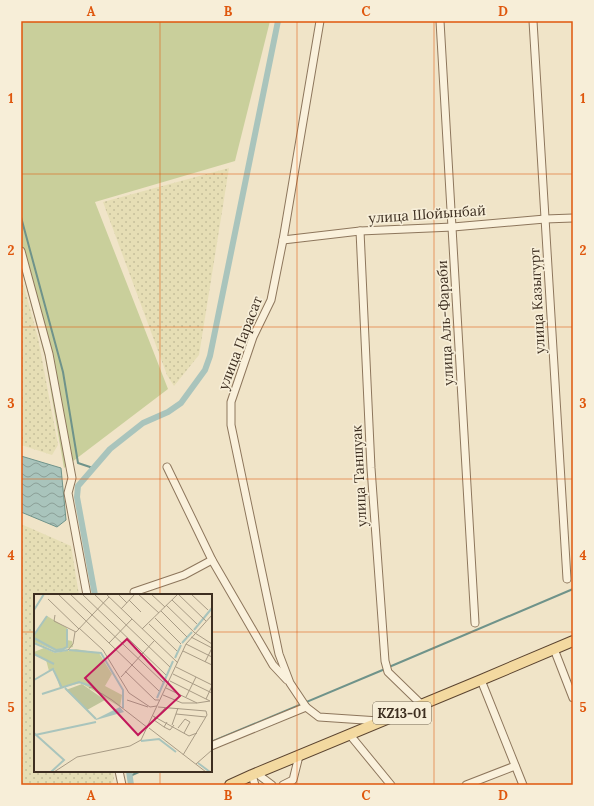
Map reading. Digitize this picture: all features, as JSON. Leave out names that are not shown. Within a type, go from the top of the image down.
[{"type":"main road","name":"KZ13-01","points":[[230,785],[573,641]]},
{"type":"street","name":"улица Парасат","points":[[320,21],[283,240],[271,300],[253,337],[231,402],[231,425],[278,648],[290,682],[304,704],[319,717],[383,721]]},
{"type":"street","name":"улица Аль-Фараби","points":[[440,21],[475,623]]},
{"type":"street","name":"улица Казыгурт","points":[[533,21],[567,579]]},
{"type":"street","name":"улица Шойынбай","points":[[283,240],[360,231],[453,227],[573,218]]},
{"type":"street","name":"улица Таншуак","points":[[360,231],[371,468],[387,668],[422,705]]},
{"type":"street","points":[[21,251],[51,362],[72,478],[68,493],[87,594]]},
{"type":"street","points":[[167,467],[212,560],[273,665],[290,682]]},
{"type":"street","points":[[134,592],[184,576],[212,560]]},
{"type":"street","points":[[265,652],[278,648]]},
{"type":"street","points":[[554,648],[573,698]]},
{"type":"street","points":[[481,680],[523,785]]},
{"type":"street","points":[[212,746],[304,704]]},
{"type":"street","points":[[350,735],[391,785]]},
{"type":"street","points":[[283,785],[293,780],[299,756]]},
{"type":"street","points":[[466,785],[515,766]]},
{"type":"street","points":[[119,772],[122,785]]},
{"type":"street","points":[[254,774],[255,785]]},
{"type":"street","points":[[254,774],[272,785]]},
{"type":"shaded area","points":[[229,168],[199,355],[174,386],[167,375],[103,202]]},
{"type":"shaded area","points":[[21,276],[38,338],[58,445],[52,455],[21,445]]},
{"type":"shaded area","points":[[21,524],[71,546],[79,594],[34,594],[34,772],[113,772],[114,779],[111,785],[21,785]]},
{"type":"green space","points":[[21,21],[270,21],[235,161],[95,202],[168,389],[64,468],[45,357],[21,267]]},
{"type":"water","points":[[21,456],[61,468],[66,520],[57,527],[21,512]]},
{"type":"waterway","points":[[95,594],[77,497],[78,486],[110,449],[143,423],[168,412],[181,403],[205,370],[210,356],[278,21]]},
{"type":"waterway","points":[[21,217],[63,372],[78,463],[93,468]]},
{"type":"waterway","points":[[389,667],[573,589]]},
{"type":"waterway","points":[[212,742],[385,669]]},
{"type":"waterway","points":[[129,772],[131,785]]},
{"type":"waterway","points":[[130,776],[139,772]]}]
